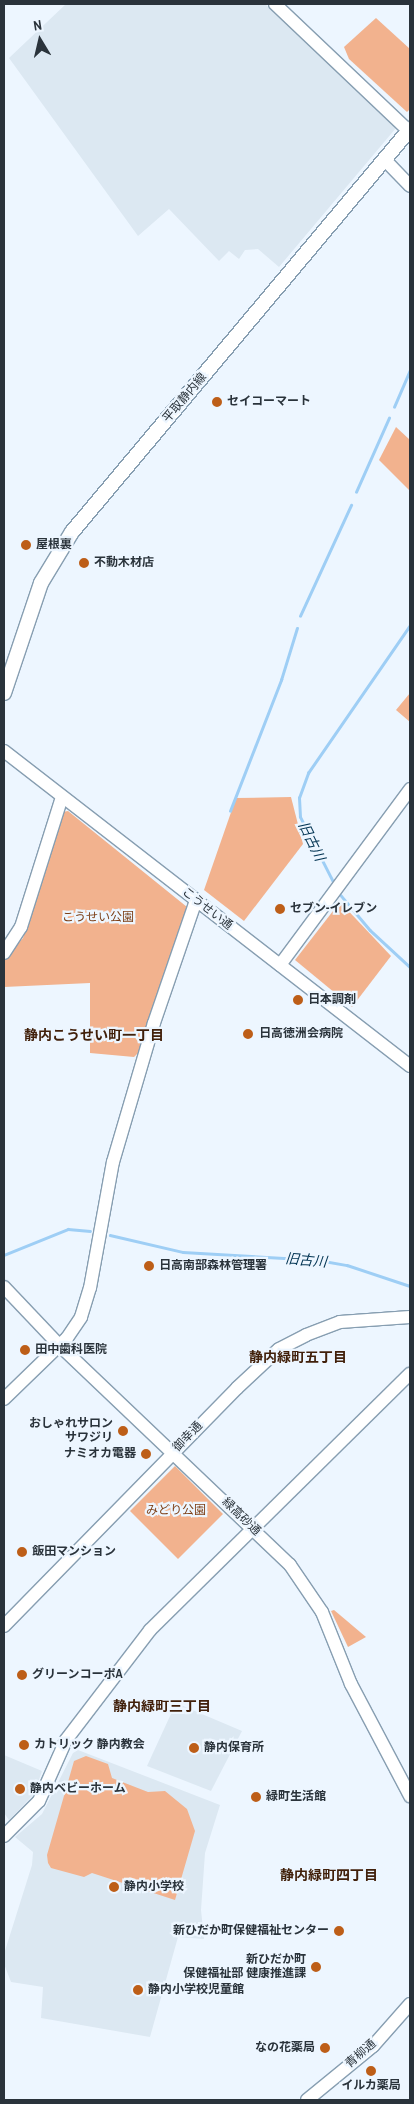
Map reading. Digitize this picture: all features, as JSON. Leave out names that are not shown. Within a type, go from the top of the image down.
[{"type":"main road","name":"平取静内線","points":[[4,693],[41,583],[72,532],[410,130]]},
{"type":"street","points":[[274,4],[410,130]]},
{"type":"street","points":[[384,160],[410,186]]},
{"type":"street","name":"こうせい通","points":[[4,751],[62,798],[410,1066]]},
{"type":"street","points":[[280,965],[336,886],[410,789]]},
{"type":"street","points":[[4,953],[21,927],[62,798]]},
{"type":"street","points":[[4,1400],[72,1331],[86,1303],[113,1162],[157,1016],[196,900]]},
{"type":"street","name":"緑高砂通","points":[[4,1287],[60,1345],[290,1565],[311,1592],[351,1684],[410,1796]]},
{"type":"street","name":"御幸通","points":[[4,1626],[259,1365],[290,1342],[340,1322],[410,1317]]},
{"type":"street","points":[[4,1836],[39,1801],[66,1740],[150,1630],[252,1527],[410,1374]]},
{"type":"street","name":"青柳通","points":[[307,2100],[372,2046],[410,2004]]},
{"type":"shaded area","points":[[66,4],[265,4],[396,128],[279,267],[258,249],[245,250],[239,259],[229,251],[219,261],[169,209],[138,236],[9,58]]},
{"type":"shaded area","name":"静内保育所","points":[[176,1703],[242,1731],[211,1791],[147,1766]]},
{"type":"shaded area","name":"静内小学校","points":[[78,1750],[220,1805],[205,1853],[201,1910],[204,1939],[178,1937],[150,2037],[41,2018],[43,1987],[11,1982],[4,1964],[4,1954],[32,1865],[33,1852],[15,1837],[42,1814],[73,1753]]},
{"type":"shaded area","name":"静内ベビーホーム","points":[[4,1755],[42,1771],[34,1794],[9,1820],[4,1813]]},
{"type":"green space","points":[[376,18],[410,49],[410,109],[407,112],[349,59],[344,47]]},
{"type":"green space","points":[[396,427],[410,440],[410,491],[379,460]]},
{"type":"green space","points":[[410,693],[410,722],[396,710]]},
{"type":"green space","points":[[291,797],[303,844],[244,921],[204,890],[236,798]]},
{"type":"green space","name":"こうせい公園","points":[[68,811],[187,907],[139,1052],[134,1057],[90,1053],[90,983],[4,987],[4,960],[23,938],[62,812]]},
{"type":"green space","points":[[340,902],[391,956],[352,1007],[295,960]]},
{"type":"green space","name":"みどり公園","points":[[175,1466],[223,1514],[178,1559],[130,1511]]},
{"type":"green space","points":[[334,1610],[366,1637],[348,1647],[331,1611]]},
{"type":"green space","points":[[86,1756],[108,1764],[112,1778],[148,1792],[165,1791],[187,1809],[195,1831],[175,1900],[92,1873],[84,1877],[51,1868],[47,1855],[74,1761]]},
{"type":"waterway","points":[[394,407],[410,370]]},
{"type":"waterway","points":[[356,492],[389,418]]},
{"type":"waterway","points":[[300,616],[351,505]]},
{"type":"waterway","name":"旧古川","points":[[334,884],[300,817],[299,798],[308,773],[410,625]]},
{"type":"waterway","points":[[230,811],[281,680],[297,628]]},
{"type":"waterway","name":"旧古川","points":[[339,893],[370,930],[410,967]]},
{"type":"waterway","name":"旧古川","points":[[4,1255],[68,1229],[90,1231]]},
{"type":"waterway","name":"旧古川","points":[[110,1235],[183,1252],[318,1260],[347,1265],[410,1286]]},
{"type":"place","name":"セイコーマート","points":[[217,402]]},
{"type":"place","name":"屋根裏","points":[[26,545]]},
{"type":"place","name":"不動木材店","points":[[84,563]]},
{"type":"place","name":"セブン-イレブン","points":[[280,909]]},
{"type":"place","name":"日本調剤","points":[[298,1000]]},
{"type":"place","name":"日高徳洲会病院","points":[[248,1034]]},
{"type":"place","name":"日高南部森林管理署","points":[[149,1266]]},
{"type":"place","name":"田中歯科医院","points":[[25,1350]]},
{"type":"place","name":"おしゃれサロン サワジリ","points":[[123,1431]]},
{"type":"place","name":"ナミオカ電器","points":[[146,1454]]},
{"type":"place","name":"飯田マンション","points":[[22,1552]]},
{"type":"place","name":"グリーンコーポA","points":[[22,1675]]},
{"type":"place","name":"カトリック 静内教会","points":[[24,1745]]},
{"type":"place","name":"静内保育所","points":[[194,1748]]},
{"type":"place","name":"静内ベビーホーム","points":[[20,1789]]},
{"type":"place","name":"緑町生活館","points":[[256,1797]]},
{"type":"place","name":"静内小学校","points":[[114,1887]]},
{"type":"place","name":"新ひだか町保健福祉センター","points":[[339,1931]]},
{"type":"place","name":"新ひだか町 保健福祉部 健康推進課","points":[[316,1967]]},
{"type":"place","name":"静内小学校児童館","points":[[138,1990]]},
{"type":"place","name":"なの花薬局","points":[[325,2048]]},
{"type":"place","name":"イルカ薬局","points":[[371,2071]]},
{"type":"district","name":"静内こうせい町一丁目","points":[[94,1035]]},
{"type":"district","name":"静内緑町五丁目","points":[[298,1357]]},
{"type":"district","name":"静内緑町三丁目","points":[[162,1706]]},
{"type":"district","name":"静内緑町四丁目","points":[[329,1875]]}]
